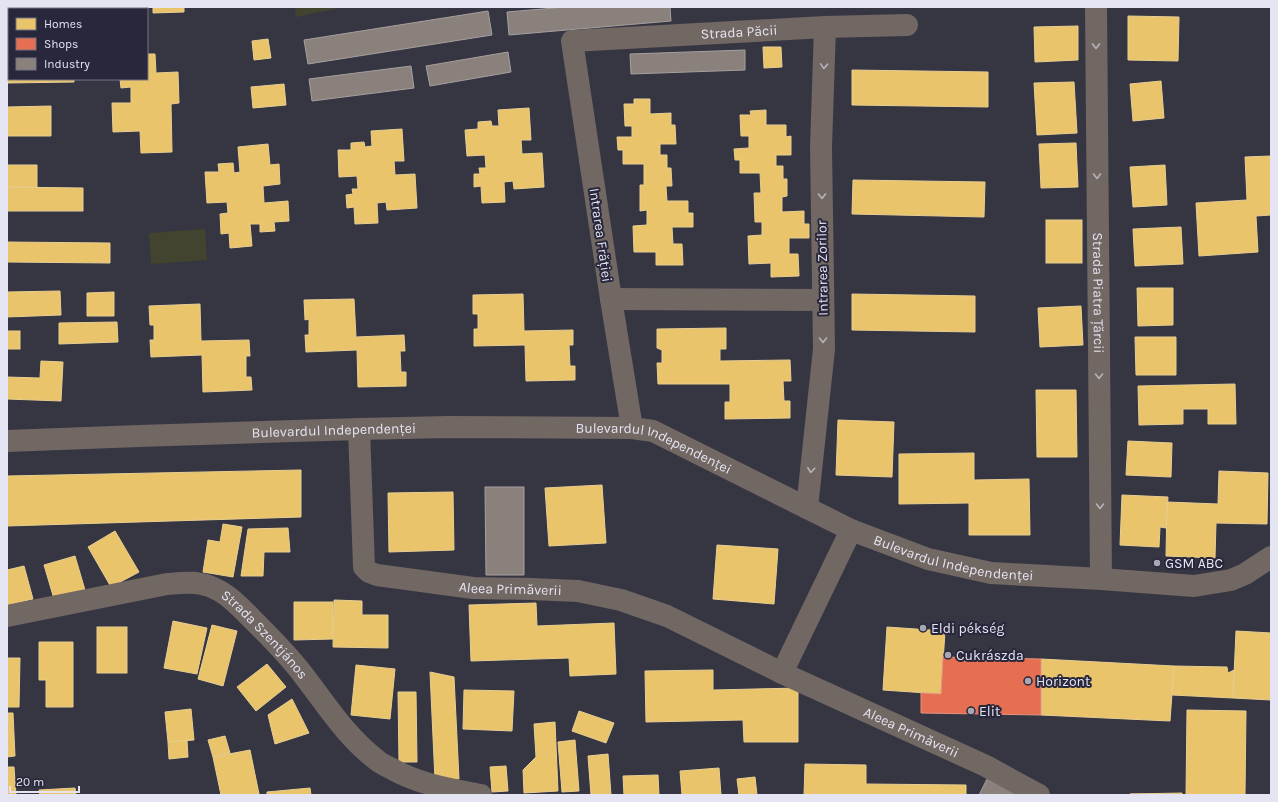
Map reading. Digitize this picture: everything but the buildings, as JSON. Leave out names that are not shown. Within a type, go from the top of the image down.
[{"type":"street","name":"Strada Piatra Țărcii","points":[[1096,7],[1101,579]]},
{"type":"street","name":"Strada Păcii","points":[[572,41],[907,24]]},
{"type":"street","name":"Intrarea Zorilor","points":[[806,508],[824,349],[821,147],[825,28]]},
{"type":"street","name":"Intrarea Frăției","points":[[572,41],[632,428]]},
{"type":"street","points":[[611,300],[823,300]]},
{"type":"street","name":"Bulevardul Independenței","points":[[7,441],[358,428],[632,428],[653,431],[851,530],[928,559],[991,573],[1194,586],[1231,580],[1245,574],[1271,557]]},
{"type":"street","name":"Aleea Primăverii","points":[[358,428],[364,567],[369,572],[377,575],[473,588],[578,591],[621,600],[667,616],[782,673],[986,766],[1039,795]]},
{"type":"street","points":[[782,673],[851,530]]},
{"type":"street","name":"Strada Szentjános","points":[[7,616],[167,584],[190,583],[209,586],[233,600],[279,646],[301,672],[344,730],[379,762],[406,777],[431,785],[481,795]]},
{"type":"green space","points":[[295,7],[344,7],[296,17]]},
{"type":"green space","points":[[205,229],[207,260],[151,264],[149,233]]},
{"type":"place","name":"GSM ABC","points":[[1157,563]]},
{"type":"place","name":"Eldi pékség","points":[[923,628]]},
{"type":"place","name":"Cukrászda","points":[[948,655]]},
{"type":"place","name":"Horizont","points":[[1028,681]]},
{"type":"place","name":"Elit","points":[[971,711]]}]
